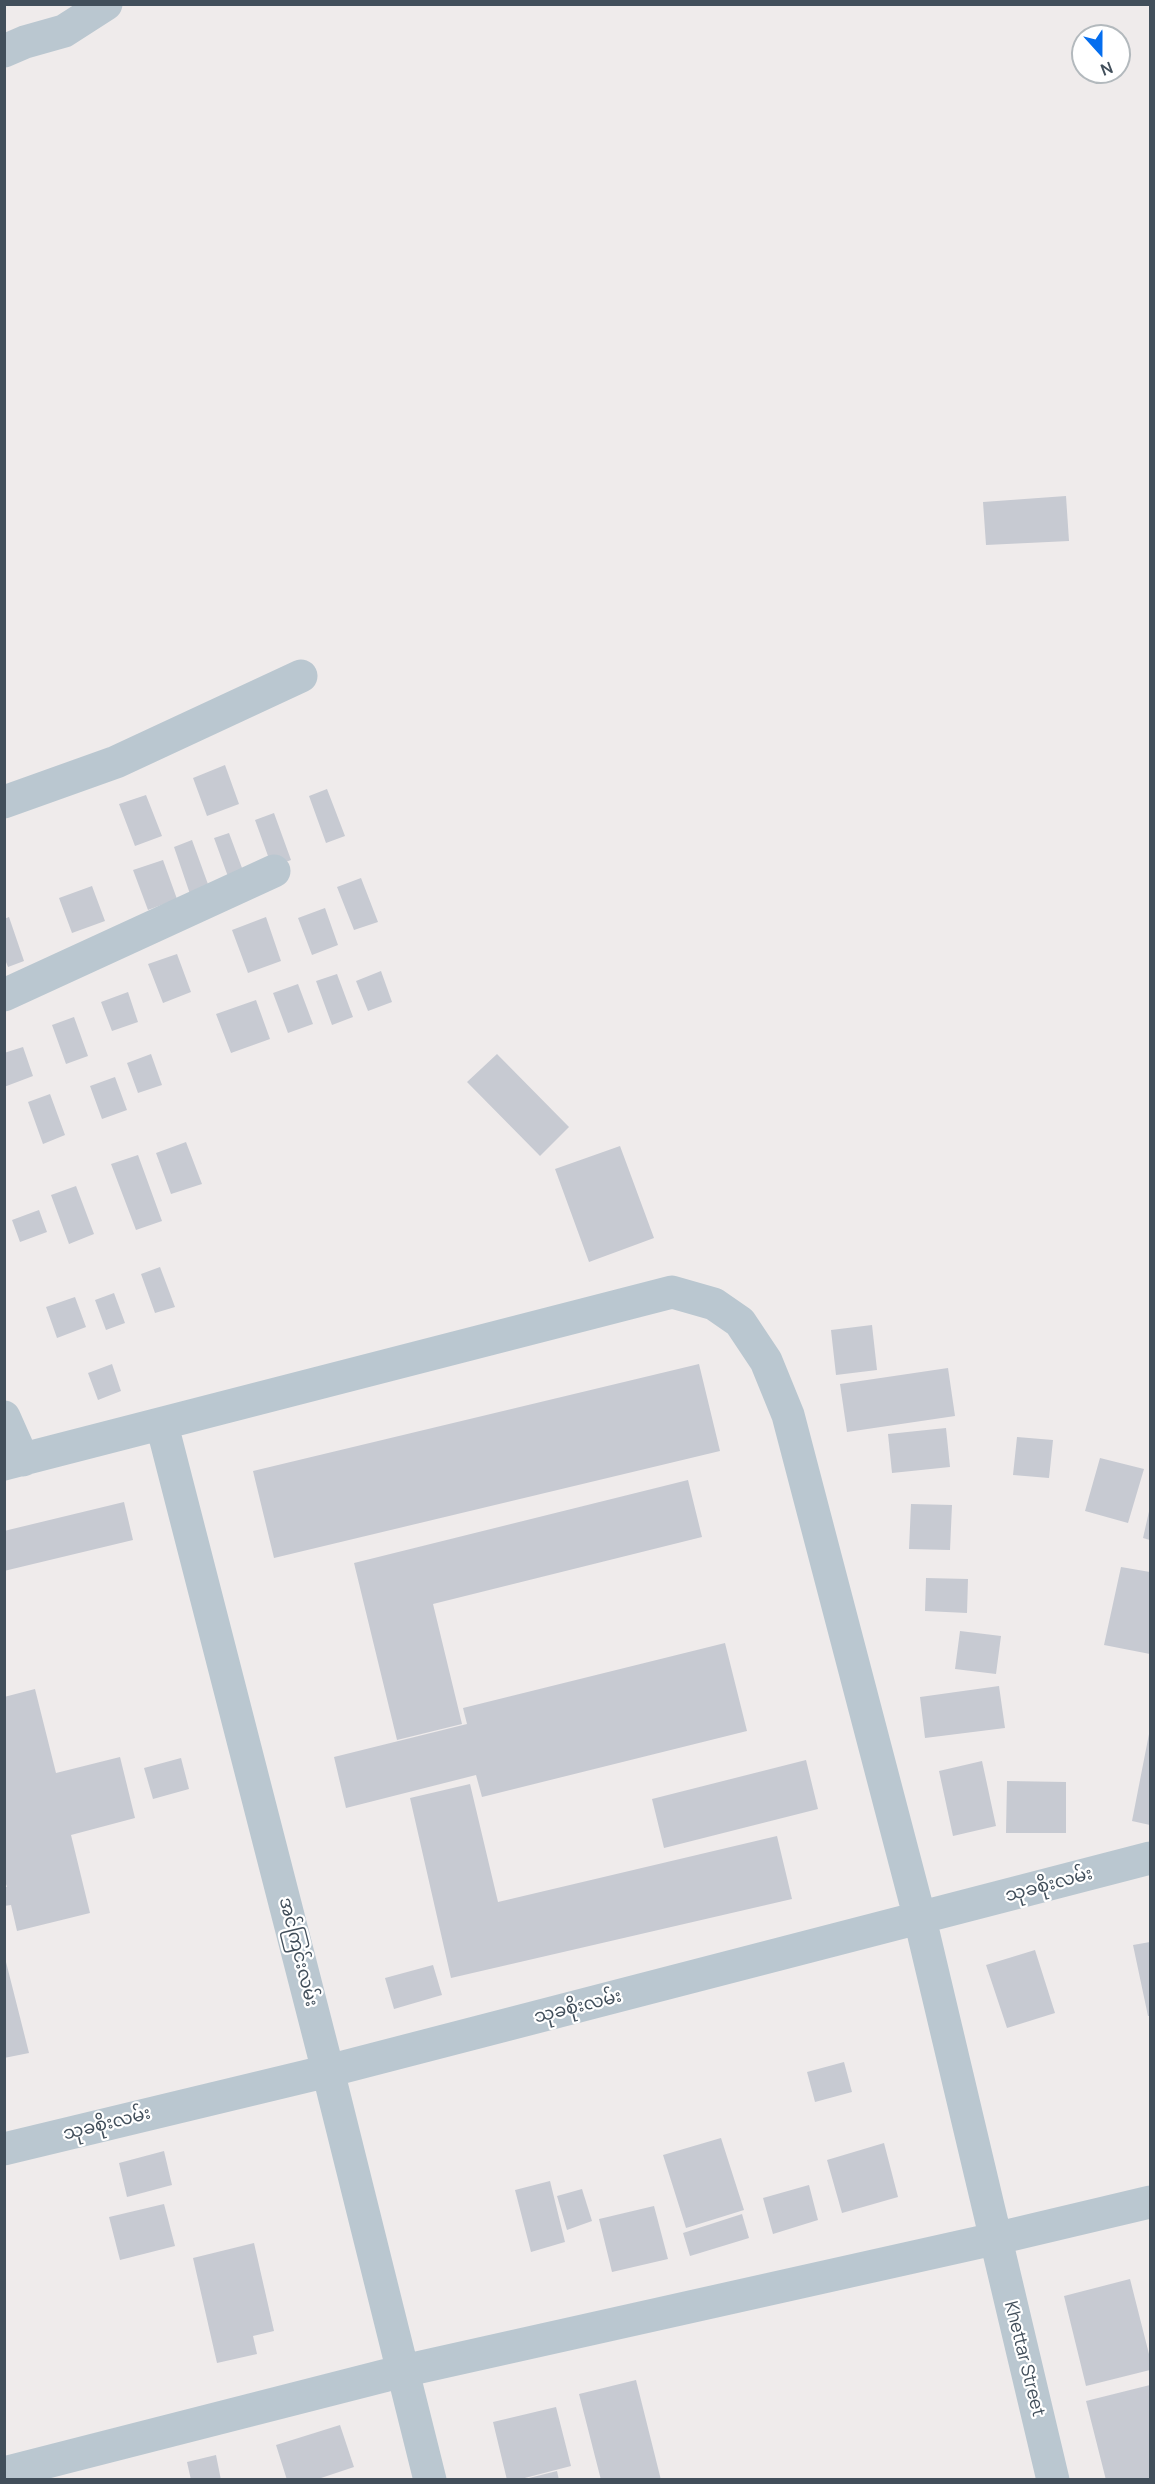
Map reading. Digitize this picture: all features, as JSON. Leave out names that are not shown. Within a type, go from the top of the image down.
[{"type":"street","points":[[4,51],[25,42],[64,31],[106,4]]},
{"type":"street","points":[[4,802],[116,762],[301,676]]},
{"type":"street","points":[[4,996],[274,871]]},
{"type":"street","name":"Khettar Street","points":[[14,1462],[672,1292],[714,1304],[740,1322],[766,1361],[788,1415],[920,1919],[994,2239],[1053,2480]]},
{"type":"street","points":[[4,1417],[14,1462]]},
{"type":"street","name":"အင်ကြင်းလမ်း","points":[[162,1425],[328,2071],[430,2480]]},
{"type":"street","name":"သုခစိုးလမ်း","points":[[4,2149],[328,2071],[1150,1858]]},
{"type":"street","points":[[4,2473],[403,2371],[1150,2202]]},
{"type":"building","points":[[1066,496],[1069,541],[986,545],[983,502]]},
{"type":"building","points":[[225,765],[239,804],[207,816],[193,778]]},
{"type":"building","points":[[327,789],[345,836],[326,843],[309,796]]},
{"type":"building","points":[[146,795],[162,836],[135,846],[119,804]]},
{"type":"building","points":[[274,813],[291,860],[272,867],[255,820]]},
{"type":"building","points":[[229,833],[245,876],[230,882],[214,838]]},
{"type":"building","points":[[192,840],[209,887],[190,894],[174,847]]},
{"type":"building","points":[[163,860],[177,899],[148,910],[133,870]]},
{"type":"building","points":[[361,878],[378,922],[354,930],[337,887]]},
{"type":"building","points":[[92,886],[105,921],[72,933],[59,898]]},
{"type":"building","points":[[325,908],[338,945],[312,955],[298,918]]},
{"type":"building","points":[[9,917],[24,961],[8,967],[4,957],[4,919]]},
{"type":"building","points":[[266,917],[281,961],[248,973],[232,930]]},
{"type":"building","points":[[177,954],[191,992],[163,1003],[148,964]]},
{"type":"building","points":[[381,971],[392,1002],[368,1011],[356,981]]},
{"type":"building","points":[[337,974],[353,1017],[332,1025],[316,981]]},
{"type":"building","points":[[298,984],[313,1024],[288,1033],[273,993]]},
{"type":"building","points":[[128,992],[138,1022],[112,1031],[101,1002]]},
{"type":"building","points":[[256,1000],[270,1039],[231,1053],[216,1014]]},
{"type":"building","points":[[74,1017],[88,1056],[66,1064],[52,1025]]},
{"type":"building","points":[[23,1047],[33,1076],[4,1087],[4,1053]]},
{"type":"building","points":[[151,1054],[162,1085],[138,1093],[127,1063]]},
{"type":"building","points":[[497,1054],[569,1127],[540,1156],[467,1082]]},
{"type":"building","points":[[115,1077],[127,1110],[102,1119],[90,1086]]},
{"type":"building","points":[[50,1094],[65,1135],[43,1144],[28,1102]]},
{"type":"building","points":[[186,1142],[202,1184],[171,1194],[156,1153]]},
{"type":"building","points":[[620,1146],[654,1238],[589,1262],[555,1169]]},
{"type":"building","points":[[138,1155],[162,1221],[136,1230],[111,1164]]},
{"type":"building","points":[[76,1186],[94,1234],[69,1244],[51,1195]]},
{"type":"building","points":[[39,1210],[47,1232],[20,1242],[12,1220]]},
{"type":"building","points":[[160,1267],[175,1307],[155,1313],[141,1274]]},
{"type":"building","points":[[114,1293],[125,1323],[106,1330],[95,1300]]},
{"type":"building","points":[[75,1297],[86,1327],[57,1338],[46,1307]]},
{"type":"building","points":[[872,1325],[877,1370],[836,1375],[831,1330]]},
{"type":"building","points":[[112,1364],[121,1391],[98,1400],[88,1373]]},
{"type":"building","points":[[699,1364],[720,1451],[274,1558],[253,1471]]},
{"type":"building","points":[[948,1368],[955,1416],[847,1432],[840,1384]]},
{"type":"building","points":[[946,1428],[950,1467],[892,1473],[888,1434]]},
{"type":"building","points":[[1017,1437],[1053,1440],[1049,1478],[1013,1475]]},
{"type":"building","points":[[1100,1458],[1144,1469],[1128,1523],[1085,1511]]},
{"type":"building","points":[[688,1480],[702,1537],[433,1604],[462,1724],[397,1740],[354,1563]]},
{"type":"building","points":[[124,1502],[133,1540],[4,1571],[4,1531]]},
{"type":"building","points":[[911,1504],[952,1505],[950,1550],[909,1549]]},
{"type":"building","points":[[1150,1507],[1150,1540],[1143,1538]]},
{"type":"building","points":[[1121,1567],[1150,1572],[1150,1654],[1104,1645]]},
{"type":"building","points":[[926,1578],[968,1579],[967,1613],[925,1611]]},
{"type":"building","points":[[960,1631],[1001,1636],[996,1674],[955,1669]]},
{"type":"building","points":[[725,1643],[747,1731],[482,1797],[476,1775],[346,1808],[334,1757],[467,1724],[463,1708]]},
{"type":"building","points":[[999,1686],[1005,1728],[925,1738],[920,1697]]},
{"type":"building","points":[[35,1689],[56,1773],[120,1757],[135,1818],[71,1835],[90,1913],[17,1931],[11,1905],[4,1906],[4,1887],[7,1887],[4,1878],[4,1697]]},
{"type":"building","points":[[1150,1734],[1150,1825],[1132,1821]]},
{"type":"building","points":[[181,1758],[189,1789],[153,1799],[144,1768]]},
{"type":"building","points":[[806,1760],[818,1809],[664,1848],[652,1799]]},
{"type":"building","points":[[982,1761],[996,1826],[953,1836],[939,1771]]},
{"type":"building","points":[[1007,1781],[1066,1782],[1066,1833],[1006,1833]]},
{"type":"building","points":[[470,1784],[498,1902],[777,1836],[792,1899],[451,1978],[410,1798]]},
{"type":"building","points":[[1150,1942],[1150,2016],[1148,2016],[1133,1945]]},
{"type":"building","points":[[1035,1950],[1055,2013],[1007,2028],[986,1965]]},
{"type":"building","points":[[4,1954],[29,2053],[4,2058]]},
{"type":"building","points":[[433,1965],[442,1995],[394,2009],[385,1978]]},
{"type":"building","points":[[844,2062],[852,2092],[815,2102],[807,2072]]},
{"type":"building","points":[[721,2138],[744,2210],[686,2228],[663,2155]]},
{"type":"building","points":[[884,2143],[898,2197],[842,2213],[827,2160]]},
{"type":"building","points":[[164,2151],[172,2185],[127,2197],[119,2163]]},
{"type":"building","points":[[550,2181],[565,2242],[531,2252],[515,2190]]},
{"type":"building","points":[[809,2185],[818,2220],[773,2234],[763,2198]]},
{"type":"building","points":[[582,2189],[592,2221],[567,2230],[557,2196]]},
{"type":"building","points":[[164,2204],[175,2246],[120,2260],[109,2217]]},
{"type":"building","points":[[654,2206],[668,2259],[612,2272],[599,2219]]},
{"type":"building","points":[[742,2214],[749,2238],[690,2256],[683,2233]]},
{"type":"building","points":[[254,2243],[274,2331],[253,2336],[257,2354],[217,2363],[193,2258]]},
{"type":"building","points":[[1130,2279],[1150,2358],[1150,2370],[1086,2386],[1064,2296]]},
{"type":"building","points":[[636,2380],[661,2480],[601,2480],[579,2394]]},
{"type":"building","points":[[1150,2385],[1150,2480],[1106,2480],[1086,2401]]},
{"type":"building","points":[[556,2407],[571,2466],[517,2480],[507,2480],[493,2422]]},
{"type":"building","points":[[340,2425],[354,2467],[315,2480],[287,2480],[276,2445]]},
{"type":"building","points":[[216,2455],[221,2480],[191,2480],[187,2462]]},
{"type":"building","points":[[557,2471],[559,2480],[525,2479]]}]
